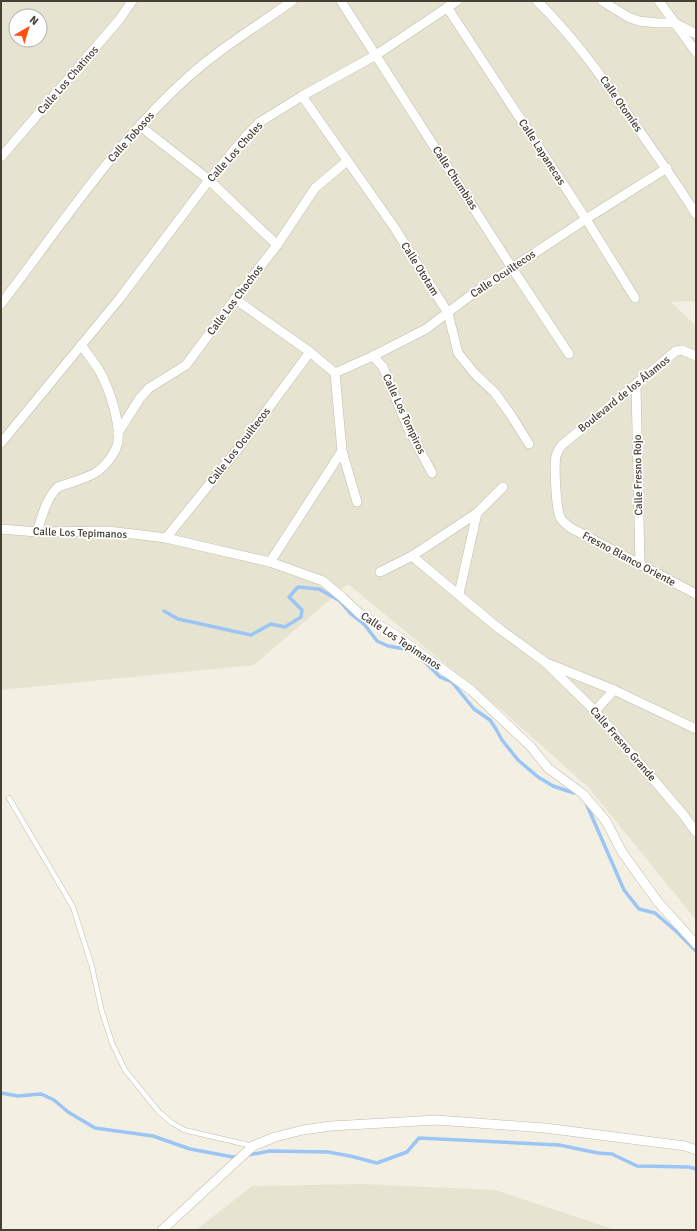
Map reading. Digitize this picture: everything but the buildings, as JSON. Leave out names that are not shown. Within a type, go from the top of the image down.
[{"type":"street","name":"Calle Los Chatinos","points":[[1,157],[120,20],[132,1]]},
{"type":"street","name":"Calle Tobosos","points":[[1,304],[107,164],[140,126],[188,78],[216,54],[292,1]]},
{"type":"street","name":"Calle Chumbias","points":[[341,1],[512,268],[569,354]]},
{"type":"street","name":"Calle Los Choles","points":[[1,443],[120,298],[209,180],[260,122],[302,96],[376,55],[457,1]]},
{"type":"street","name":"Calle Otomíes","points":[[537,1],[590,60],[667,168],[696,214]]},
{"type":"street","points":[[602,1],[638,21],[675,23],[696,34]]},
{"type":"street","points":[[659,1],[696,52]]},
{"type":"street","name":"Calle Lapanecas","points":[[447,7],[586,219],[635,298]]},
{"type":"street","name":"Calle Ototam","points":[[302,96],[394,227],[448,313],[458,352],[475,374],[495,392],[529,444]]},
{"type":"street","points":[[140,126],[209,180],[277,245]]},
{"type":"street","name":"Calle Los Chochos","points":[[118,433],[140,398],[149,388],[186,365],[277,245],[315,188],[347,161]]},
{"type":"street","name":"Calle Ocuiltecos","points":[[335,373],[373,356],[426,329],[471,295],[586,219],[667,168]]},
{"type":"street","points":[[235,299],[310,352],[335,373],[342,451],[357,502]]},
{"type":"street","points":[[37,532],[47,503],[53,491],[58,487],[95,472],[106,463],[115,451],[118,442],[116,419],[108,390],[99,371],[81,345]]},
{"type":"street","name":"Boulevard de los Álamos","points":[[563,521],[559,512],[556,490],[556,457],[562,445],[676,352],[682,350],[696,356]]},
{"type":"street","name":"Calle Los Ocuiltecos","points":[[166,538],[241,445],[310,352]]},
{"type":"street","name":"Calle Los Tompiros","points":[[373,356],[383,367],[408,428],[432,473]]},
{"type":"street","name":"Calle Fresno Rojo","points":[[636,385],[640,564]]},
{"type":"street","points":[[270,562],[342,451]]},
{"type":"street","points":[[380,572],[412,556],[477,513],[503,487]]},
{"type":"street","points":[[459,594],[477,513]]},
{"type":"street","name":"Fresno Blanco Oriente","points":[[563,521],[571,528],[696,594]]},
{"type":"street","name":"Calle Los Tepimanos","points":[[1,529],[37,532],[108,531],[166,538],[270,562],[323,580],[360,614],[394,634],[471,690],[531,747],[548,768],[583,794],[606,821],[622,852],[658,902],[696,944]]},
{"type":"street","name":"Calle Fresno Grande","points":[[412,556],[497,627],[544,662],[595,711],[682,813],[696,832]]},
{"type":"street","name":"Calle Fresno Grande","points":[[544,662],[614,690],[696,729]]},
{"type":"street","points":[[595,711],[614,690]]},
{"type":"street","points":[[162,1230],[253,1146],[275,1137],[303,1130],[331,1126],[437,1120],[546,1128],[685,1146],[696,1150]]},
{"type":"street","points":[[685,1146],[696,1143]]},
{"type":"lane","points":[[9,798],[72,907],[92,968],[102,1012],[112,1043],[125,1070],[158,1112],[172,1123],[184,1130],[253,1146]]},
{"type":"shaded area","points":[[1,1],[696,1],[696,301],[671,302],[696,326],[696,920],[588,787],[506,714],[348,584],[254,665],[1,690]]},
{"type":"shaded area","points":[[362,1184],[495,1190],[616,1230],[196,1230],[252,1186]]},
{"type":"waterway","points":[[164,611],[178,619],[251,635],[271,624],[285,627],[301,617],[302,610],[289,597],[298,587],[319,589],[340,601],[350,613],[364,624],[377,641],[388,646],[411,650]]},
{"type":"waterway","points":[[420,657],[440,677],[452,682],[474,709],[490,720],[502,740],[518,760],[538,777],[553,786],[574,793]]},
{"type":"waterway","points":[[586,803],[624,890],[639,909],[655,913],[696,951]]},
{"type":"waterway","points":[[1,1093],[18,1096],[41,1094],[54,1100],[68,1112],[95,1128],[153,1136],[190,1149],[233,1157],[238,1156]]},
{"type":"waterway","points":[[248,1155],[270,1151],[328,1152],[377,1163],[407,1152],[419,1138],[559,1145],[598,1153],[612,1154],[637,1166],[689,1167],[696,1169]]}]
